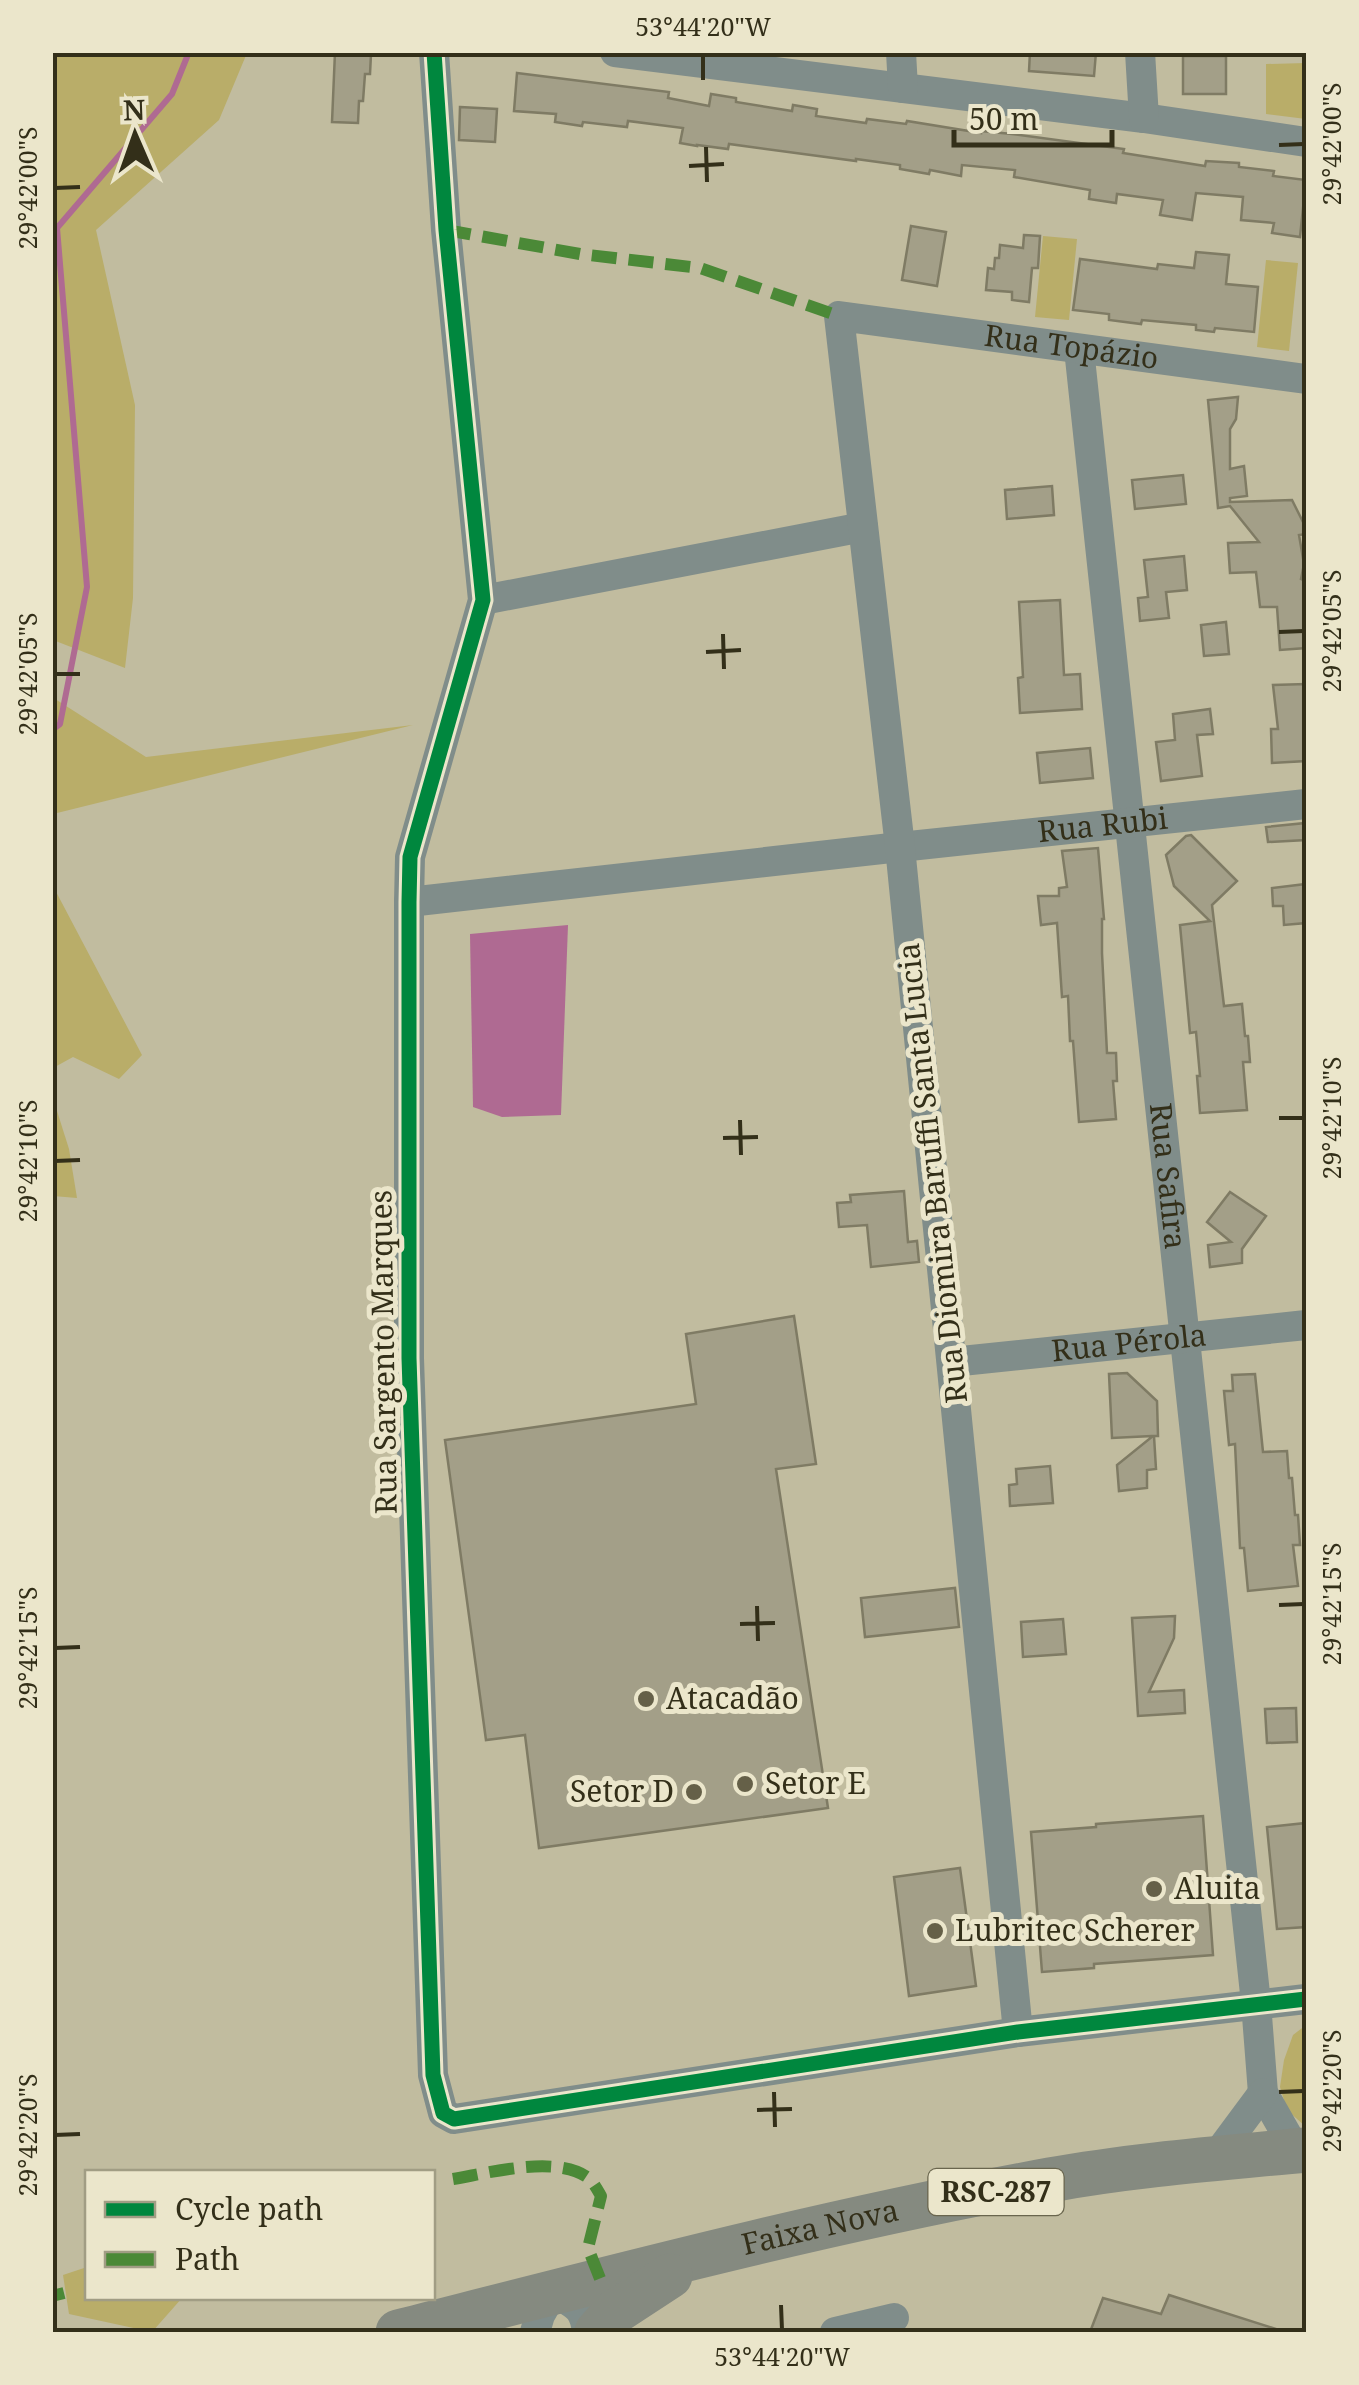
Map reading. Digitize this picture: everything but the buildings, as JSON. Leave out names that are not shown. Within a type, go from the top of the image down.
[{"type":"highway","name":"Faixa Nova","points":[[398,2332],[544,2312],[698,2257],[1052,2180],[1301,2151]]},
{"type":"highway","points":[[597,2332],[614,2312],[698,2257]]},
{"type":"street","points":[[434,52],[448,250],[483,600],[863,527]]},
{"type":"street","points":[[615,52],[1306,142]]},
{"type":"street","points":[[901,52],[903,88]]},
{"type":"street","points":[[1140,52],[1144,118]]},
{"type":"street","name":"Rua Topázio","points":[[838,316],[1306,379]]},
{"type":"street","name":"Rua Diomira Baruffi Santa Lucia","points":[[838,316],[900,847],[1018,2032]]},
{"type":"street","name":"Rua Safira","points":[[1079,349],[1264,2092]]},
{"type":"street","name":"Rua Sargento Marques","points":[[483,600],[410,856],[409,1358],[433,2074],[443,2113],[454,2119],[1018,2032]]},
{"type":"street","name":"Rua Rubi","points":[[409,902],[1306,804]]},
{"type":"street","name":"Rua Pérola","points":[[952,1362],[1306,1326]]},
{"type":"street","points":[[1018,2032],[1306,1998]]},
{"type":"street","points":[[1214,2159],[1264,2092],[1301,2151]]},
{"type":"street","points":[[544,2312],[574,2304],[585,2316],[587,2332]]},
{"type":"street","points":[[835,2332],[894,2318]]},
{"type":"shaded area","points":[[52,53],[247,53],[219,120],[96,230],[135,405],[133,598],[125,668],[53,640]]},
{"type":"shaded area","points":[[1306,63],[1306,119],[1266,114],[1266,64]]},
{"type":"shaded area","points":[[1043,236],[1077,239],[1069,320],[1035,317]]},
{"type":"shaded area","points":[[1266,260],[1298,263],[1289,351],[1257,347]]},
{"type":"shaded area","points":[[52,697],[146,757],[413,725],[53,814]]},
{"type":"shaded area","points":[[53,886],[142,1055],[119,1079],[73,1057],[53,1068]]},
{"type":"shaded area","points":[[568,925],[561,1115],[502,1117],[473,1107],[470,934]]},
{"type":"shaded area","points":[[52,1095],[69,1149],[77,1198],[53,1196]]},
{"type":"shaded area","points":[[1306,2025],[1306,2127],[1287,2110],[1280,2087],[1293,2035]]},
{"type":"shaded area","points":[[85,2268],[85,2300],[180,2300],[152,2332],[69,2314],[63,2275]]},
{"type":"waterway","points":[[52,730],[60,724],[87,587],[57,228],[172,94],[189,52]]},
{"type":"marked path","points":[[446,230],[580,254],[700,268],[839,316]]},
{"type":"marked path","points":[[453,2179],[540,2166],[558,2167],[587,2177],[601,2196],[588,2248],[601,2281]]},
{"type":"marked path","points":[[52,2296],[64,2293]]},
{"type":"cycle path","points":[[434,52],[446,230],[483,600],[410,857],[409,1358],[433,2075],[443,2113],[454,2119],[1018,2032],[1306,1999]]},
{"type":"place","name":"Atacadão","points":[[646,1699]]},
{"type":"place","name":"Setor E","points":[[745,1784]]},
{"type":"place","name":"Setor D","points":[[694,1792]]},
{"type":"place","name":"Aluita","points":[[1154,1889]]},
{"type":"place","name":"Lubritec Scherer","points":[[935,1931]]}]
